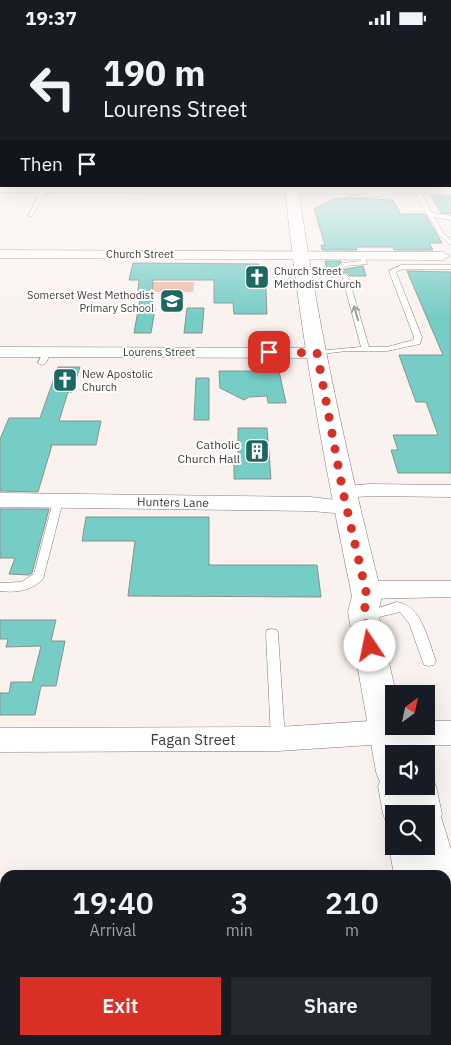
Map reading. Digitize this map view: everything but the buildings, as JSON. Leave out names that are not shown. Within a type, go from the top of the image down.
[{"type":"street","points":[[292,222],[345,499],[394,685]]},
{"type":"street","name":"Church Street","points":[[299,254],[446,248]]},
{"type":"street","name":"Church Street","points":[[0,254],[299,254],[355,256],[446,248]]},
{"type":"street","name":"Lourens Street","points":[[0,352],[45,358],[317,353]]},
{"type":"street","name":"Hunters Lane","points":[[0,500],[311,504],[345,499],[370,490],[451,491]]},
{"type":"street","points":[[371,600],[451,589]]},
{"type":"street","points":[[371,600],[364,612],[401,736]]},
{"type":"street","name":"Fagan Street","points":[[0,740],[278,739],[451,733]]},
{"type":"street","points":[[411,855],[414,870]]},
{"type":"street","points":[[432,855],[436,870]]},
{"type":"lane","points":[[434,222],[446,248],[451,243]]},
{"type":"lane","points":[[342,267],[344,265],[365,263],[363,258],[355,256]]},
{"type":"lane","points":[[317,353],[346,349],[387,349],[413,344],[419,339],[392,272],[393,269],[404,267],[451,267]]},
{"type":"lane","points":[[345,276],[366,349]]},
{"type":"lane","points":[[0,587],[23,587],[31,584],[39,576],[58,501]]},
{"type":"lane","points":[[371,600],[409,611],[429,661]]},
{"type":"lane","points":[[272,635],[278,739]]},
{"type":"shaded area","points":[[144,282],[194,282],[193,292],[142,292]]},
{"type":"place","name":"Church Street Methodist Church","points":[[257,277]]},
{"type":"place","name":"Somerset West Methodist Primary School","points":[[172,301]]},
{"type":"place","name":"New Apostolic Church","points":[[65,380]]},
{"type":"place","name":"Catholic Church Hall","points":[[257,451]]},
{"type":"route","points":[[269,352],[317,353],[343,492],[367,596],[364,612],[370,646]]}]
